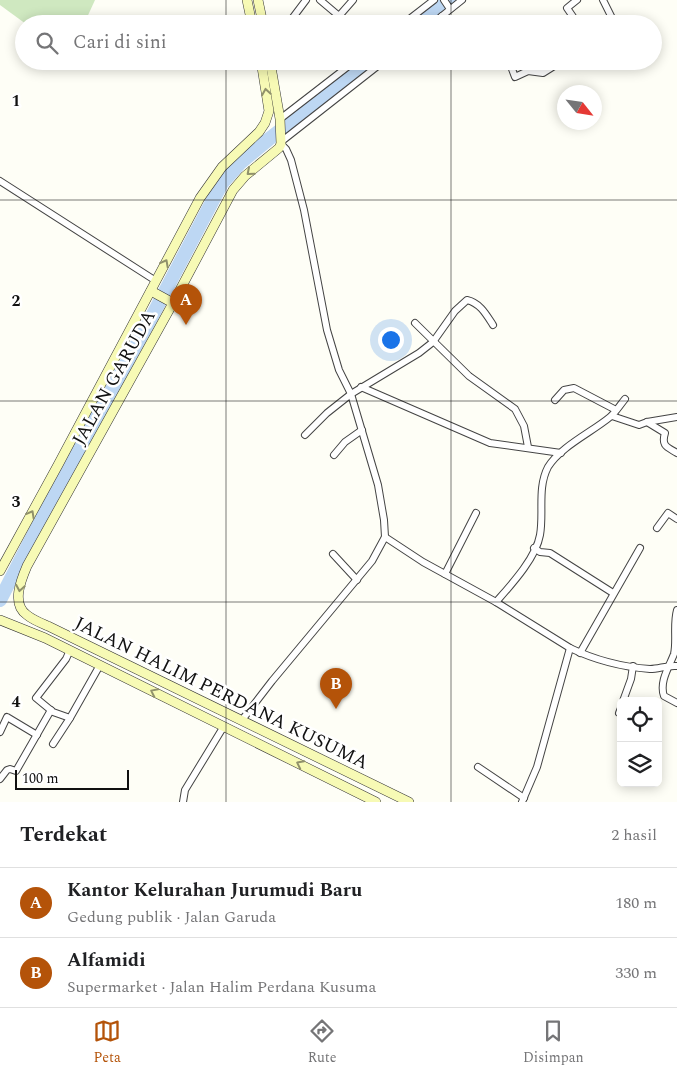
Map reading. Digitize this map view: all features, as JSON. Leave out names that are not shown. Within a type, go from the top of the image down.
[{"type":"main road","points":[[247,0],[250,15]]},
{"type":"main road","points":[[258,0],[261,15]]},
{"type":"main road","name":"JALAN GARUDA","points":[[0,571],[154,293],[156,281],[200,198],[222,167],[266,123],[269,111],[262,70]]},
{"type":"main road","points":[[272,70],[281,120],[282,141]]},
{"type":"main road","name":"JALAN GARUDA","points":[[22,610],[19,594],[22,577],[27,566],[233,190],[245,176],[279,148],[282,141]]},
{"type":"main road","points":[[154,293],[171,302]]},
{"type":"main road","name":"JALAN HALIM PERDANA KUSUMA","points":[[22,610],[27,615],[48,626],[409,802]]},
{"type":"main road","name":"JALAN HALIM PERDANA KUSUMA","points":[[0,620],[70,650],[375,802]]},
{"type":"main road","points":[[319,773],[324,760]]},
{"type":"main road","points":[[375,802],[381,788]]},
{"type":"street","points":[[295,15],[306,0]]},
{"type":"street","points":[[320,0],[338,15]]},
{"type":"street","points":[[340,15],[353,0]]},
{"type":"street","points":[[415,15],[434,0]]},
{"type":"street","points":[[444,0],[449,8]]},
{"type":"street","points":[[443,15],[449,8],[462,0]]},
{"type":"street","points":[[571,15],[566,8],[577,0]]},
{"type":"street","points":[[603,0],[610,15]]},
{"type":"street","points":[[281,120],[344,70]]},
{"type":"street","points":[[242,720],[372,561],[385,537],[378,485],[351,394],[339,370],[327,330],[304,210],[291,160],[282,141],[373,70]]},
{"type":"street","points":[[512,70],[515,77],[528,71],[543,73],[548,70]]},
{"type":"street","points":[[0,181],[156,281]]},
{"type":"street","points":[[305,435],[327,413],[351,394],[419,354],[433,342],[455,310],[467,300],[474,302],[480,307],[493,325]]},
{"type":"street","points":[[416,323],[469,376],[515,409],[524,426],[528,447]]},
{"type":"street","points":[[361,387],[490,443],[560,453]]},
{"type":"street","points":[[555,400],[564,390],[574,388],[632,424],[638,425],[677,417]]},
{"type":"street","points":[[496,602],[529,560],[540,536],[542,483],[549,467],[560,453],[614,413],[625,400]]},
{"type":"street","points":[[646,422],[665,433],[662,440],[664,445],[677,453]]},
{"type":"street","points":[[334,455],[345,442],[362,430]]},
{"type":"street","points":[[445,574],[476,513]]},
{"type":"street","points":[[657,528],[668,513],[677,519]]},
{"type":"street","points":[[385,537],[423,562],[496,602],[580,653],[615,664],[652,669],[668,665],[677,666]]},
{"type":"street","points":[[534,548],[540,552],[550,553],[613,593]]},
{"type":"street","points":[[580,653],[640,548]]},
{"type":"street","points":[[333,554],[357,580]]},
{"type":"street","points":[[677,610],[674,653],[668,665],[662,690],[664,696],[677,703]]},
{"type":"street","points":[[478,767],[523,800],[537,767],[570,648]]},
{"type":"street","points":[[70,650],[66,659],[36,698],[51,710],[70,718]]},
{"type":"street","points":[[53,744],[100,665]]},
{"type":"street","points":[[625,697],[631,679],[632,666]]},
{"type":"street","points":[[0,778],[7,770],[16,771],[51,710]]},
{"type":"street","points":[[0,732],[7,717],[37,735]]},
{"type":"street","points":[[183,802],[185,790],[224,726]]},
{"type":"green space","points":[[0,0],[95,0],[88,15],[15,16],[0,5]]},
{"type":"waterway","points":[[431,15],[450,0]]},
{"type":"waterway","points":[[0,600],[53,497],[150,320],[222,183],[240,163],[358,70]]},
{"type":"place","name":"Kantor Kelurahan Jurumudi Baru","points":[[186,325]]},
{"type":"place","name":"Alfamidi","points":[[336,709]]}]
